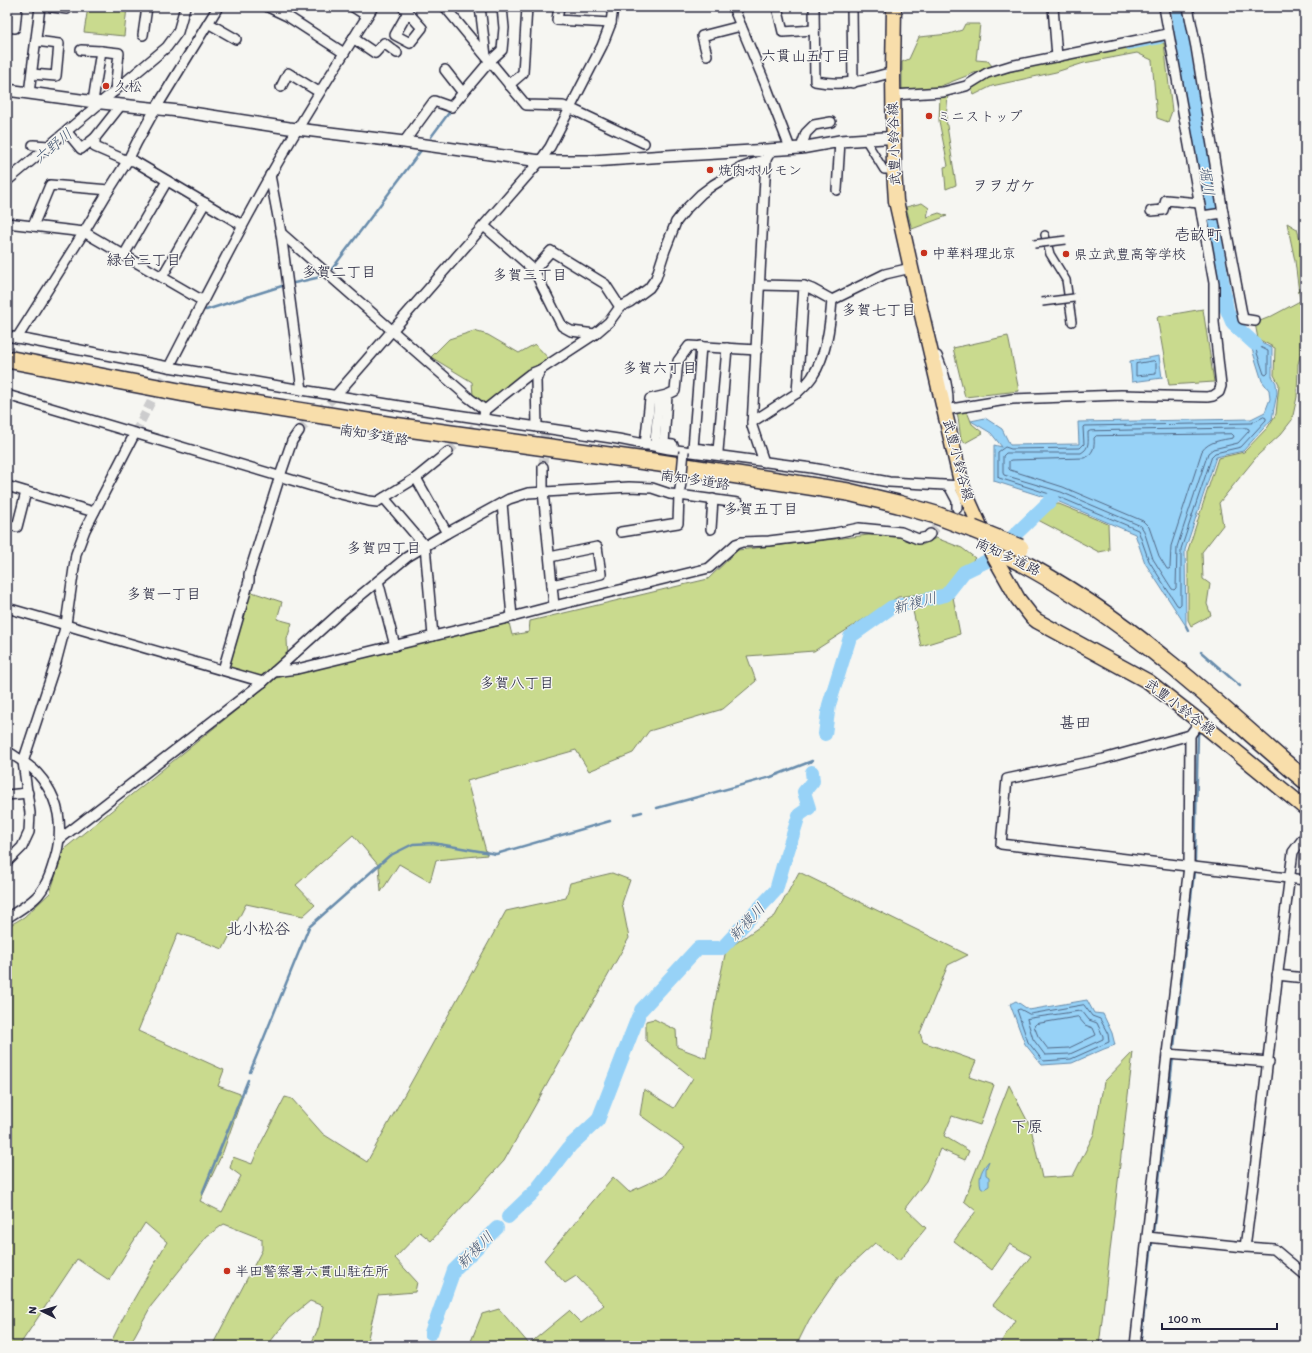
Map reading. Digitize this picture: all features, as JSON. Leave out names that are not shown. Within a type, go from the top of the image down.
[{"type":"highway","name":"南知多道路","points":[[7,359],[195,395],[393,426],[660,463],[848,492],[936,515],[972,534],[1005,555],[1066,587],[1108,616],[1165,660],[1305,780]]},
{"type":"highway","name":"南知多道路","points":[[7,371],[192,406],[376,436],[797,494],[898,515],[935,526],[972,534]]},
{"type":"highway","name":"南知多道路","points":[[1005,555],[1050,564],[1090,590],[1141,627],[1305,766]]},
{"type":"main road","name":"武豊小鈴谷線","points":[[894,7],[893,138],[896,201],[947,413],[956,486],[1005,555],[1018,599],[1037,622],[1149,682],[1305,808]]},
{"type":"street","points":[[7,27],[15,28],[17,7]]},
{"type":"street","points":[[29,92],[40,7]]},
{"type":"street","points":[[52,7],[67,9]]},
{"type":"street","points":[[143,36],[147,7]]},
{"type":"street","points":[[7,181],[50,146],[69,133],[97,102],[115,91],[167,48],[178,32],[185,7]]},
{"type":"street","points":[[17,338],[128,160],[137,142],[218,7]]},
{"type":"street","points":[[268,7],[286,16],[344,53]]},
{"type":"street","points":[[353,7],[367,16]]},
{"type":"street","points":[[169,367],[242,225],[270,175],[319,92],[373,7]]},
{"type":"street","points":[[445,7],[526,105],[564,106],[571,108],[644,143]]},
{"type":"street","points":[[480,7],[488,58]]},
{"type":"street","points":[[404,142],[434,101],[451,107],[488,58],[502,50],[504,28],[502,7]]},
{"type":"street","points":[[509,85],[523,73],[527,7]]},
{"type":"street","points":[[558,7],[557,20],[611,23]]},
{"type":"street","points":[[336,395],[484,226],[540,161],[550,147],[602,46],[611,23],[613,7]]},
{"type":"street","points":[[733,7],[795,148]]},
{"type":"street","points":[[777,7],[783,32],[814,30]]},
{"type":"street","points":[[814,7],[815,81],[839,84],[853,83],[893,72]]},
{"type":"street","points":[[852,7],[853,83]]},
{"type":"street","points":[[1053,7],[1057,56]]},
{"type":"street","points":[[947,413],[1012,400],[1121,395],[1207,397],[1219,392],[1221,386],[1214,322],[1214,283],[1164,7]]},
{"type":"street","points":[[1188,7],[1223,213],[1243,319],[1255,321]]},
{"type":"street","points":[[208,23],[236,39]]},
{"type":"street","points":[[707,54],[702,36],[741,26]]},
{"type":"street","points":[[893,95],[943,92],[966,86],[987,73],[1010,66],[1168,34]]},
{"type":"street","points":[[353,38],[375,53],[384,43],[397,53]]},
{"type":"street","points":[[32,74],[56,76],[59,44],[36,40]]},
{"type":"street","points":[[81,50],[119,53],[115,91]]},
{"type":"street","points":[[97,102],[101,51]]},
{"type":"street","points":[[445,70],[463,93]]},
{"type":"street","points":[[281,86],[288,73],[319,92]]},
{"type":"street","points":[[7,90],[156,110],[185,112],[298,129],[540,161],[592,161],[795,148],[840,141],[893,138]]},
{"type":"street","points":[[69,133],[81,149],[95,138],[121,105]]},
{"type":"street","points":[[795,148],[814,125],[831,122]]},
{"type":"street","points":[[95,138],[95,147],[134,161],[242,225]]},
{"type":"street","points":[[865,139],[884,170],[894,170]]},
{"type":"street","points":[[837,190],[840,141]]},
{"type":"street","points":[[33,145],[50,146]]},
{"type":"street","points":[[484,414],[530,374],[540,370],[595,334],[609,322],[620,307],[640,296],[649,288],[656,278],[676,222],[696,199],[713,185],[741,168],[766,158],[773,149]]},
{"type":"street","points":[[764,462],[752,422],[766,158]]},
{"type":"street","points":[[270,175],[281,233],[302,390]]},
{"type":"street","points":[[124,255],[167,181]]},
{"type":"street","points":[[33,226],[50,185],[109,190]]},
{"type":"street","points":[[1151,211],[1163,210],[1166,200],[1199,203]]},
{"type":"street","points":[[162,277],[206,203]]},
{"type":"street","points":[[1202,216],[1223,213]]},
{"type":"street","points":[[7,222],[84,232],[203,301]]},
{"type":"street","points":[[484,226],[534,270],[562,326],[571,332],[595,334]]},
{"type":"street","points":[[281,233],[393,330],[469,398],[484,414]]},
{"type":"street","points":[[1045,235],[1050,254],[1066,280],[1072,322]]},
{"type":"street","points":[[1034,244],[1066,240]]},
{"type":"street","points":[[534,270],[551,251],[605,284],[620,307]]},
{"type":"street","points":[[832,300],[885,274],[911,268]]},
{"type":"street","points":[[760,285],[804,286],[832,300]]},
{"type":"street","points":[[797,393],[804,286]]},
{"type":"street","points":[[1042,302],[1074,298]]},
{"type":"street","points":[[752,422],[797,393],[812,378],[822,356],[829,332],[832,300]]},
{"type":"street","points":[[7,336],[169,367],[302,390],[430,411],[484,414],[537,427],[618,439],[645,445],[812,468],[890,482],[956,486],[957,508]]},
{"type":"street","points":[[645,445],[650,399],[675,391],[678,361],[689,346],[756,350]]},
{"type":"street","points":[[621,532],[678,523],[679,495],[688,450],[701,346]]},
{"type":"street","points":[[663,396],[664,444],[688,450],[718,451],[727,348]]},
{"type":"street","points":[[537,427],[536,380],[540,370]]},
{"type":"street","points":[[7,395],[332,492],[369,501],[377,502],[384,498],[416,478],[448,452]]},
{"type":"street","points":[[223,670],[249,581],[249,574],[280,476],[292,441],[299,430]]},
{"type":"street","points":[[7,862],[22,847],[29,832],[30,813],[24,762],[56,662],[66,624],[76,554],[85,530],[135,433]]},
{"type":"street","points":[[543,467],[543,491],[554,606]]},
{"type":"street","points":[[416,478],[447,532]]},
{"type":"street","points":[[7,486],[94,512]]},
{"type":"street","points":[[60,840],[263,682],[407,557],[447,532],[508,499],[528,493],[543,491],[629,486],[652,488],[670,494],[738,502]]},
{"type":"street","points":[[7,524],[17,527],[26,492]]},
{"type":"street","points":[[384,498],[426,546],[433,636]]},
{"type":"street","points":[[711,529],[713,499]]},
{"type":"street","points":[[502,503],[512,617]]},
{"type":"street","points":[[274,672],[297,669],[395,646],[709,568],[736,544],[742,542],[769,541],[827,534],[859,528],[901,532],[918,539],[927,538],[930,534]]},
{"type":"street","points":[[550,557],[597,547],[601,574],[552,585]]},
{"type":"street","points":[[378,581],[395,646]]},
{"type":"street","points":[[7,608],[263,682]]},
{"type":"street","points":[[1200,722],[1190,735],[1104,759],[1007,779],[1000,844],[1305,880]]},
{"type":"street","points":[[1136,1346],[1167,1054],[1189,866],[1190,735]]},
{"type":"street","points":[[7,751],[37,772],[48,788],[56,804],[60,822],[60,840],[48,880],[38,896],[7,918]]},
{"type":"street","points":[[7,795],[28,793]]},
{"type":"street","points":[[1245,1248],[1269,1062],[1277,976],[1289,878],[1293,852],[1305,836]]},
{"type":"street","points":[[1277,976],[1305,978]]},
{"type":"street","points":[[1167,1054],[1269,1062]]},
{"type":"street","points":[[1147,1237],[1245,1248],[1274,1249],[1305,1275]]},
{"type":"green space","points":[[88,7],[127,7],[124,36],[84,32]]},
{"type":"green space","points":[[965,24],[980,24],[976,60],[988,61],[992,66],[933,89],[902,89],[902,62],[909,59],[919,37],[949,34],[962,30]]},
{"type":"green space","points":[[1151,42],[1164,43],[1172,111],[1168,122],[1157,118],[1152,60],[1137,53],[1084,63],[1056,72],[992,86],[974,95],[971,88],[988,77]]},
{"type":"green space","points":[[948,93],[946,119],[956,185],[946,189],[944,167],[948,166],[939,121],[940,95]]},
{"type":"green space","points":[[922,203],[929,208],[927,217],[939,213],[947,216],[912,229],[906,207]]},
{"type":"green space","points":[[1287,223],[1297,229],[1305,256],[1305,339],[1298,364],[1297,397],[1292,420],[1281,434],[1258,455],[1219,503],[1223,525],[1202,552],[1203,579],[1210,584],[1207,604],[1211,615],[1191,626],[1188,620],[1188,550],[1218,458],[1244,452],[1268,427],[1276,414],[1279,384],[1274,375],[1275,348],[1258,339],[1255,323],[1300,301],[1295,261]]},
{"type":"green space","points":[[1203,309],[1214,382],[1169,385],[1157,317]]},
{"type":"green space","points":[[474,331],[488,335],[519,353],[535,344],[549,359],[508,386],[486,405],[473,396],[472,382],[431,357],[449,339]]},
{"type":"green space","points":[[1008,336],[1019,391],[965,397],[953,348]]},
{"type":"green space","points":[[963,409],[968,414],[972,424],[983,433],[965,443],[961,440],[957,410]]},
{"type":"green space","points":[[1050,504],[1059,504],[1108,524],[1109,550],[1099,552],[1038,520]]},
{"type":"green space","points":[[869,535],[901,537],[922,545],[936,538],[962,548],[975,558],[944,591],[898,597],[814,651],[747,656],[756,681],[723,709],[649,731],[633,753],[589,771],[576,750],[467,781],[487,855],[436,860],[430,882],[399,864],[381,892],[379,866],[353,835],[296,885],[315,905],[303,916],[246,904],[223,949],[178,933],[138,1031],[224,1070],[218,1086],[243,1095],[223,1152],[200,1201],[222,1212],[241,1176],[230,1168],[233,1157],[252,1164],[260,1145],[285,1097],[292,1099],[323,1134],[367,1162],[506,911],[566,898],[570,883],[612,873],[630,880],[622,903],[629,938],[504,1161],[431,1241],[420,1232],[395,1258],[417,1282],[415,1292],[378,1295],[366,1346],[310,1346],[319,1327],[323,1306],[310,1301],[288,1319],[267,1346],[212,1346],[262,1250],[262,1239],[224,1224],[207,1236],[151,1306],[129,1346],[109,1346],[124,1316],[167,1242],[145,1223],[109,1280],[77,1259],[19,1346],[7,1346],[7,927],[24,917],[50,893],[64,849],[276,678],[509,623],[512,635],[529,632],[530,621],[708,579],[738,550]]},
{"type":"green space","points":[[246,590],[282,602],[277,619],[292,623],[287,639],[288,659],[263,682],[223,670]]},
{"type":"green space","points":[[953,597],[960,634],[921,646],[912,607]]},
{"type":"green space","points":[[799,872],[968,955],[948,965],[920,1033],[923,1042],[976,1061],[969,1077],[994,1085],[980,1125],[952,1116],[944,1136],[969,1151],[965,1160],[940,1149],[926,1181],[905,1208],[926,1228],[899,1261],[875,1243],[839,1276],[809,1320],[796,1346],[469,1346],[482,1314],[499,1309],[529,1344],[569,1311],[581,1323],[604,1305],[576,1276],[565,1283],[544,1260],[613,1177],[629,1192],[662,1177],[685,1147],[640,1115],[644,1089],[674,1108],[693,1078],[646,1041],[646,1021],[654,1019],[676,1030],[677,1047],[706,1058],[716,996],[726,950],[775,916]]},
{"type":"green space","points":[[1133,1052],[1099,1346],[1001,1346],[999,1345],[1015,1320],[993,1305],[1031,1256],[1010,1244],[992,1270],[954,1241],[976,1211],[964,1201],[1009,1085],[1031,1128],[1042,1178],[1073,1176],[1094,1134],[1104,1082]]},
{"type":"water","points":[[1261,343],[1272,348],[1272,376],[1276,383],[1277,393],[1272,419],[1243,451],[1216,457],[1185,550],[1186,626],[1145,563],[1135,534],[1057,501],[994,481],[994,445],[1002,447],[991,433],[971,421],[985,418],[1002,429],[1010,445],[1079,444],[1078,422],[1251,419],[1265,412],[1270,399],[1269,390],[1262,381],[1251,346]]},
{"type":"water","points":[[1159,356],[1162,378],[1132,382],[1130,361]]},
{"type":"water","points":[[1087,1000],[1094,1013],[1103,1014],[1112,1033],[1115,1045],[1072,1063],[1042,1065],[1025,1044],[1010,1004],[1016,1001],[1029,1010]]},
{"type":"water","points":[[989,1161],[986,1169],[986,1175],[989,1177],[989,1186],[984,1189],[981,1187],[980,1176]]},
{"type":"waterway","name":"堀川","points":[[1178,7],[1184,54],[1227,310],[1233,324],[1255,344]]},
{"type":"waterway","points":[[1172,39],[1182,38]]},
{"type":"waterway","points":[[1129,46],[1160,40]]},
{"type":"waterway","points":[[431,137],[451,110]]},
{"type":"waterway","points":[[332,269],[422,149]]},
{"type":"waterway","points":[[294,283],[325,276]]},
{"type":"waterway","points":[[206,310],[282,286]]},
{"type":"waterway","name":"新複川","points":[[825,734],[829,705],[850,637],[892,607],[946,595],[964,572],[989,560],[1052,499]]},
{"type":"waterway","points":[[1186,626],[1188,630]]},
{"type":"waterway","points":[[1201,652],[1240,686]]},
{"type":"waterway","points":[[1195,860],[1198,734],[1201,731]]},
{"type":"waterway","points":[[657,808],[771,777],[812,761]]},
{"type":"waterway","name":"新複川","points":[[786,857],[799,815],[809,808],[804,792],[813,781],[812,772]]},
{"type":"waterway","points":[[634,814],[642,812]]},
{"type":"waterway","points":[[250,1072],[309,927],[389,856],[413,844],[433,843],[496,854],[610,821]]},
{"type":"waterway","name":"新複川","points":[[641,1010],[698,948],[722,948],[776,890],[784,862]]},
{"type":"waterway","points":[[1174,1047],[1194,872]]},
{"type":"waterway","name":"新複川","points":[[539,1186],[571,1145],[598,1120],[638,1017]]},
{"type":"waterway","points":[[1153,1233],[1173,1057]]},
{"type":"waterway","points":[[202,1194],[248,1080]]},
{"type":"waterway","name":"新複川","points":[[508,1217],[534,1192]]},
{"type":"waterway","name":"新複川","points":[[437,1318],[454,1270],[497,1228]]},
{"type":"waterway","points":[[1140,1346],[1152,1243]]},
{"type":"waterway","name":"新複川","points":[[431,1333],[434,1324]]},
{"type":"tunnel","points":[[7,355],[17,338]]},
{"type":"tunnel","points":[[135,433],[169,367]]},
{"type":"tunnel","points":[[299,431],[336,395]]},
{"type":"tunnel","points":[[448,452],[483,419]]},
{"type":"tunnel","points":[[543,467],[545,429]]},
{"type":"tunnel","points":[[930,534],[957,508]]},
{"type":"place","name":"久松","points":[[106,86]]},
{"type":"place","name":"ミニストップ","points":[[929,116]]},
{"type":"place","name":"焼肉ホルモン","points":[[710,170]]},
{"type":"place","name":"中華料理北京","points":[[924,253]]},
{"type":"place","name":"県立武豊高等学校","points":[[1066,254]]},
{"type":"place","name":"半田警察署六貫山駐在所","points":[[227,1271]]},
{"type":"district","name":"六貫山五丁目","points":[[806,56]]},
{"type":"district","name":"ヲヲガケ","points":[[1004,185]]},
{"type":"district","name":"壱畝町","points":[[1198,234]]},
{"type":"district","name":"緑台三丁目","points":[[144,260]]},
{"type":"district","name":"多賀二丁目","points":[[339,272]]},
{"type":"district","name":"多賀三丁目","points":[[530,275]]},
{"type":"district","name":"多賀七丁目","points":[[879,310]]},
{"type":"district","name":"多賀六丁目","points":[[660,368]]},
{"type":"district","name":"多賀五丁目","points":[[761,509]]},
{"type":"district","name":"多賀四丁目","points":[[384,548]]},
{"type":"district","name":"多賀一丁目","points":[[164,594]]},
{"type":"district","name":"多賀八丁目","points":[[517,683]]},
{"type":"district","name":"甚田","points":[[1075,722]]},
{"type":"district","name":"北小松谷","points":[[258,928]]},
{"type":"district","name":"下原","points":[[1027,1126]]},
{"type":"water label","name":"六野川","points":[[53,146]]}]
